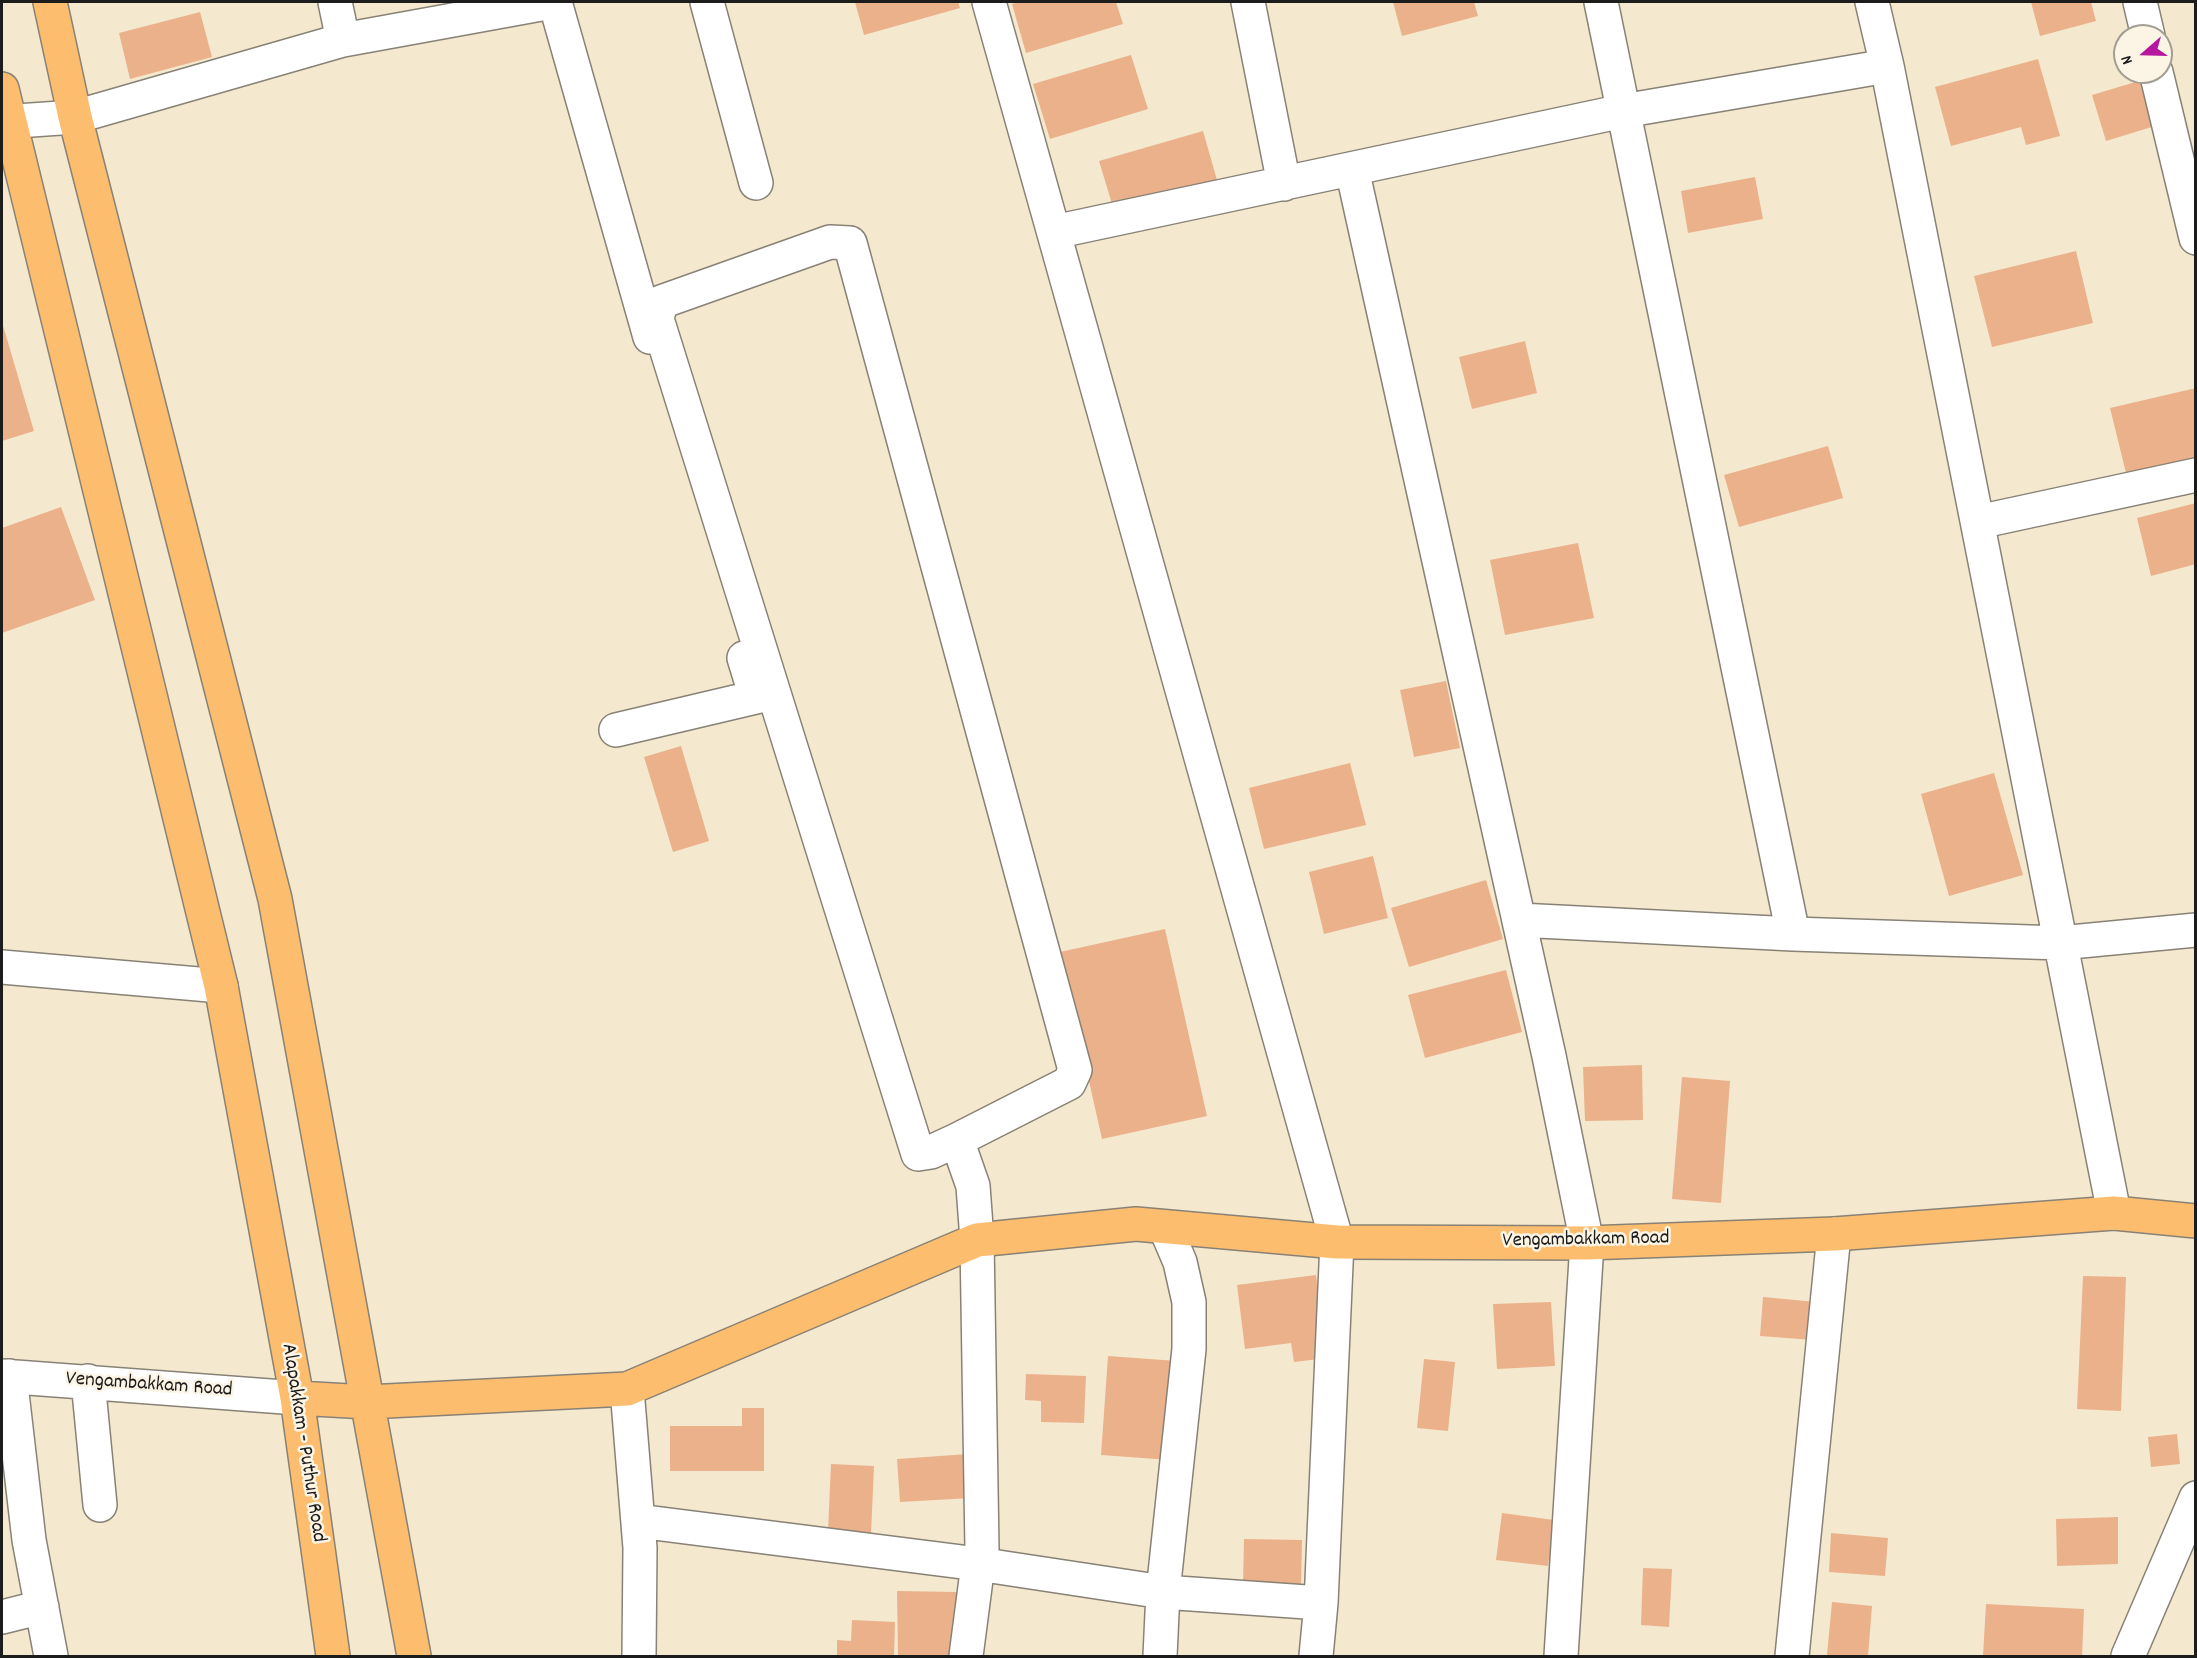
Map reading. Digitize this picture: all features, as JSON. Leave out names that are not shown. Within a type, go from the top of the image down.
[{"type":"main road","points":[[50,2],[75,117],[275,899],[414,1656]]},
{"type":"main road","name":"Alapakkam - Puthur Road","points":[[2,89],[5,121],[221,986],[297,1398],[333,1656]]},
{"type":"main road","name":"Vengambakkam Road","points":[[627,1389],[977,1240],[1136,1224],[1337,1242],[1587,1243],[1834,1234],[2114,1214],[2196,1221]]},
{"type":"main road","points":[[297,1398],[367,1402],[627,1389]]},
{"type":"street","points":[[335,2],[343,40]]},
{"type":"street","points":[[5,121],[75,117],[343,40],[554,2],[756,697],[616,730]]},
{"type":"street","points":[[707,2],[756,183]]},
{"type":"street","points":[[989,2],[1337,1242],[1321,1603],[1316,1656]]},
{"type":"street","points":[[1248,2],[1284,183]]},
{"type":"street","points":[[1601,2],[1793,934]]},
{"type":"street","points":[[1872,2],[1887,66],[2114,1214]]},
{"type":"street","points":[[2140,2],[2145,24]]},
{"type":"street","points":[[1054,232],[1623,111],[1887,66]]},
{"type":"street","points":[[2159,84],[2196,238]]},
{"type":"street","points":[[1352,169],[1519,920],[1587,1243],[1561,1656]]},
{"type":"street","points":[[830,242],[850,243],[1075,1070],[1069,1083],[957,1140],[931,1152],[918,1155],[657,319],[661,302],[830,242]]},
{"type":"street","points":[[1977,522],[2196,475]]},
{"type":"street","points":[[1519,920],[1793,934],[2060,943],[2196,930]]},
{"type":"street","points":[[2,967],[221,986]]},
{"type":"street","points":[[957,1140],[973,1186],[977,1240],[982,1550],[978,1564],[966,1656]]},
{"type":"street","points":[[1160,1656],[1163,1592],[1189,1349],[1189,1302],[1180,1262],[1165,1227]]},
{"type":"street","points":[[1792,1656],[1834,1234]]},
{"type":"street","points":[[6,1376],[29,1540],[51,1656]]},
{"type":"street","name":"Vengambakkam Road","points":[[6,1376],[297,1398]]},
{"type":"street","points":[[88,1381],[100,1505]]},
{"type":"street","points":[[627,1389],[638,1521],[639,1656]]},
{"type":"street","points":[[2128,1656],[2196,1498]]},
{"type":"street","points":[[638,1521],[978,1564],[1163,1592],[1321,1603]]},
{"type":"street","points":[[2,1617],[42,1607]]},
{"type":"building","points":[[855,2],[958,2],[960,8],[864,35]]},
{"type":"building","points":[[1019,2],[1116,2],[1123,24],[1026,53],[1012,4]]},
{"type":"building","points":[[1393,2],[1474,2],[1478,16],[1402,36]]},
{"type":"building","points":[[2031,2],[2091,2],[2096,21],[2040,36]]},
{"type":"building","points":[[200,12],[212,57],[130,79],[119,33]]},
{"type":"building","points":[[1131,55],[1148,109],[1050,139],[1033,84]]},
{"type":"building","points":[[2038,59],[2060,136],[2026,145],[2021,127],[1951,146],[1935,87]]},
{"type":"building","points":[[2129,84],[2143,84],[2155,126],[2106,141],[2092,95]]},
{"type":"building","points":[[1203,131],[1219,187],[1116,217],[1099,161]]},
{"type":"building","points":[[1755,177],[1763,219],[1688,233],[1681,191]]},
{"type":"building","points":[[2076,251],[2093,323],[1992,347],[1974,276]]},
{"type":"building","points":[[2,322],[34,431],[2,441]]},
{"type":"building","points":[[1525,341],[1537,393],[1472,409],[1459,357]]},
{"type":"building","points":[[2196,388],[2196,461],[2127,477],[2110,408]]},
{"type":"building","points":[[1828,446],[1843,498],[1739,527],[1724,475]]},
{"type":"building","points":[[2196,503],[2196,564],[2151,576],[2137,518]]},
{"type":"building","points":[[61,507],[95,600],[2,633],[2,528]]},
{"type":"building","points":[[1578,543],[1594,618],[1505,635],[1490,560]]},
{"type":"building","points":[[1446,681],[1460,748],[1414,757],[1400,690]]},
{"type":"building","points":[[681,746],[709,841],[673,852],[644,757]]},
{"type":"building","points":[[1350,763],[1366,825],[1264,849],[1249,788]]},
{"type":"building","points":[[1994,773],[2023,875],[1949,896],[1921,794]]},
{"type":"building","points":[[1373,856],[1388,918],[1324,934],[1309,872]]},
{"type":"building","points":[[1486,880],[1503,939],[1409,967],[1391,908]]},
{"type":"building","points":[[1165,929],[1207,1116],[1102,1139],[1060,952]]},
{"type":"building","points":[[1506,970],[1522,1032],[1425,1058],[1408,995]]},
{"type":"building","points":[[1642,1065],[1643,1120],[1585,1121],[1583,1067]]},
{"type":"building","points":[[1682,1077],[1730,1081],[1721,1203],[1672,1199]]},
{"type":"building","points":[[1316,1275],[1327,1358],[1294,1362],[1291,1343],[1245,1349],[1237,1285]]},
{"type":"building","points":[[2083,1276],[2126,1277],[2121,1411],[2077,1409]]},
{"type":"building","points":[[1763,1297],[1816,1302],[1813,1340],[1760,1336]]},
{"type":"building","points":[[1551,1302],[1555,1366],[1497,1369],[1493,1304]]},
{"type":"building","points":[[1108,1356],[1177,1361],[1170,1460],[1101,1455]]},
{"type":"building","points":[[1424,1359],[1455,1362],[1448,1431],[1417,1428]]},
{"type":"building","points":[[1026,1374],[1086,1376],[1084,1423],[1041,1422],[1041,1401],[1025,1400]]},
{"type":"building","points":[[742,1408],[764,1408],[764,1471],[670,1471],[670,1426],[742,1426]]},
{"type":"building","points":[[2177,1434],[2180,1464],[2151,1467],[2148,1437]]},
{"type":"building","points":[[968,1454],[971,1498],[900,1502],[897,1459]]},
{"type":"building","points":[[831,1464],[874,1466],[871,1534],[828,1532]]},
{"type":"building","points":[[1502,1513],[1554,1520],[1548,1566],[1496,1560]]},
{"type":"building","points":[[2118,1517],[2118,1564],[2057,1566],[2056,1519]]},
{"type":"building","points":[[1831,1533],[1888,1538],[1885,1576],[1829,1572]]},
{"type":"building","points":[[1244,1539],[1302,1540],[1301,1587],[1243,1585]]},
{"type":"building","points":[[1643,1568],[1672,1569],[1669,1627],[1641,1625]]},
{"type":"building","points":[[897,1591],[956,1592],[956,1656],[898,1655]]},
{"type":"building","points":[[1832,1602],[1872,1606],[1868,1656],[1827,1655]]},
{"type":"building","points":[[1986,1604],[2084,1609],[2082,1656],[1983,1656]]},
{"type":"building","points":[[852,1620],[895,1622],[894,1656],[837,1656],[837,1640],[851,1641]]}]
